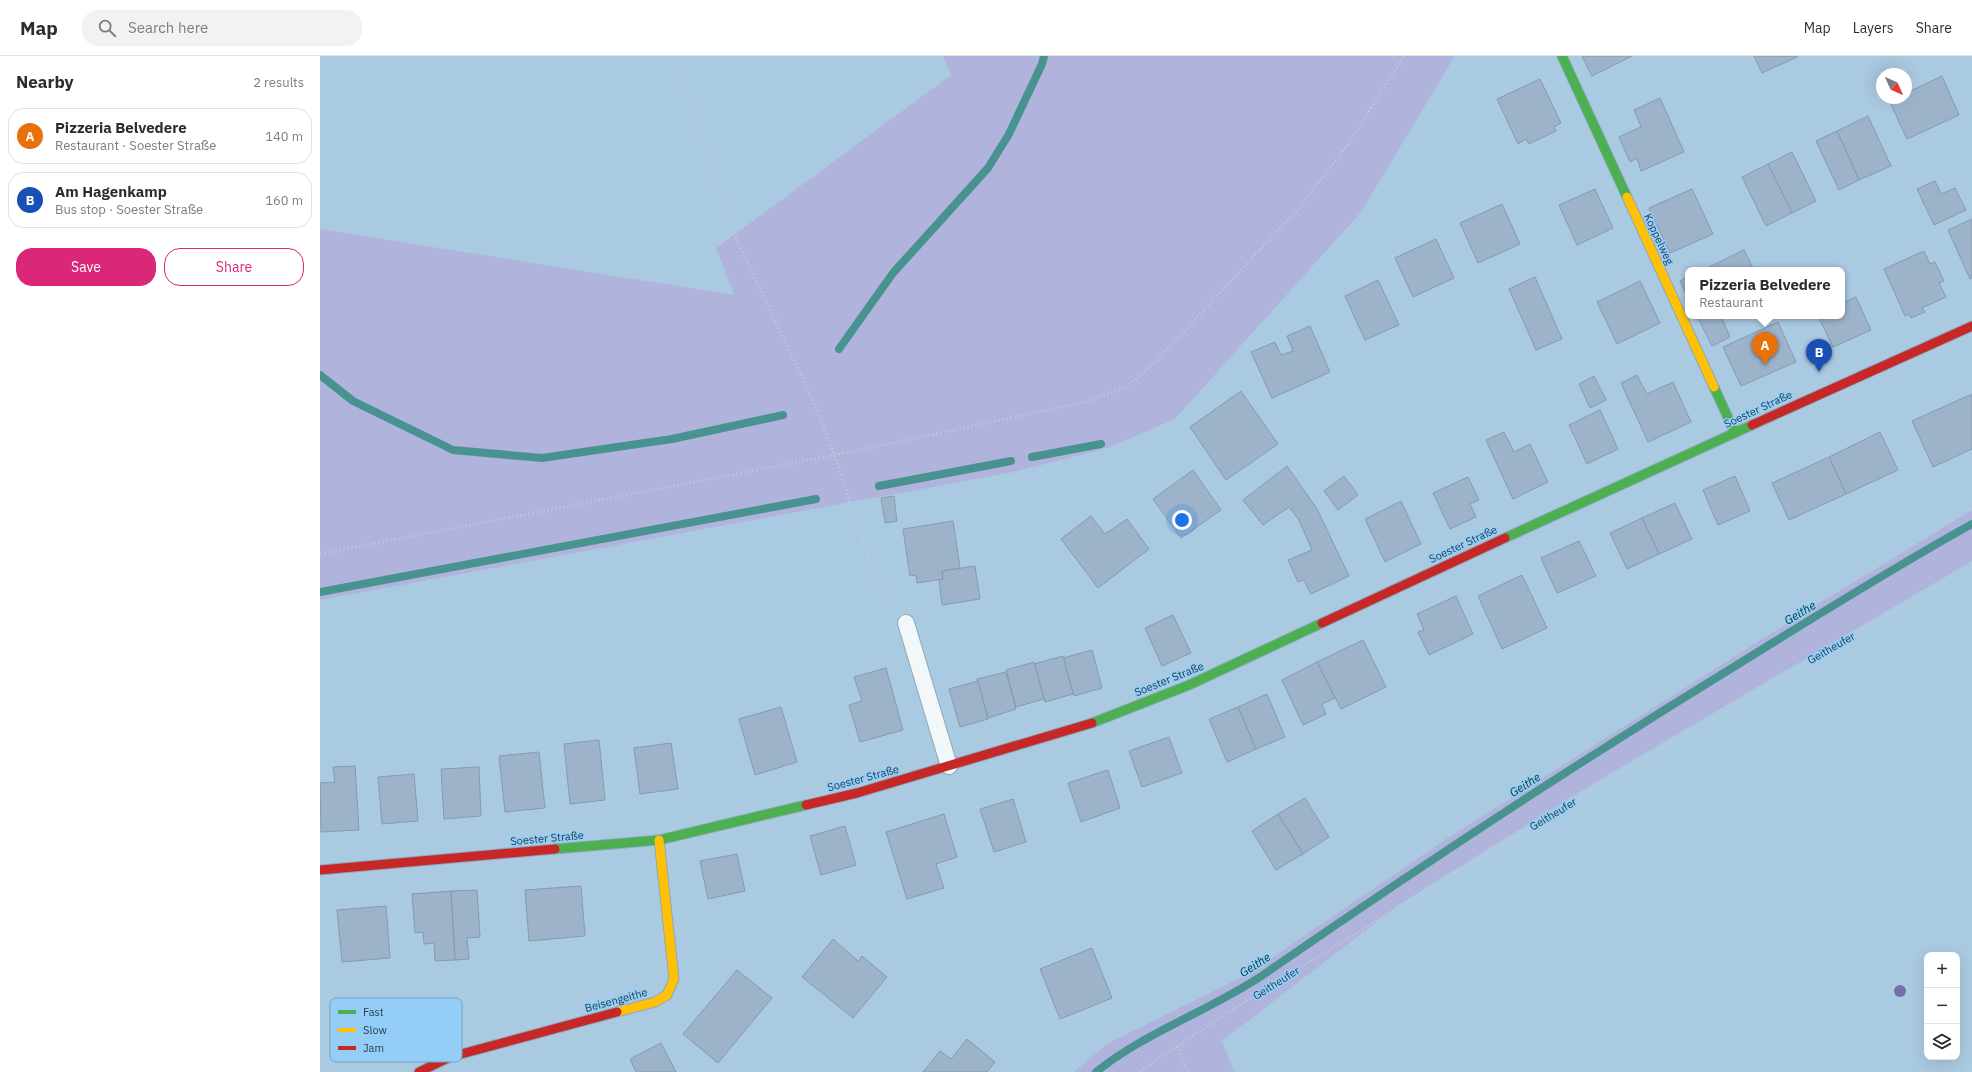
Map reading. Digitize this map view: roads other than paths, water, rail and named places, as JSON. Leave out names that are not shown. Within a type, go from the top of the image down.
[{"type":"street","name":"Koppelweg","points":[[1562,56],[1736,433]]},
{"type":"street","name":"Soester Straße","points":[[320,870],[658,840],[856,793],[1078,728],[1189,685],[1972,326]]},
{"type":"street","name":"Beisengeithe","points":[[462,1054],[655,1002],[667,996],[674,980],[658,840]]},
{"type":"street","name":"Beisengeithe","points":[[420,1072],[440,1062]]},
{"type":"lane","points":[[906,623],[949,766]]},
{"type":"waterway","points":[[839,349],[893,273],[988,168],[1009,134],[1042,64],[1044,56]]},
{"type":"waterway","points":[[320,375],[353,401],[453,450],[542,458],[672,439],[783,415]]},
{"type":"waterway","points":[[1032,457],[1101,444]]},
{"type":"waterway","points":[[879,486],[1011,461]]},
{"type":"waterway","points":[[320,592],[816,499]]},
{"type":"waterway","name":"Geithe","points":[[1096,1072],[1136,1044],[1224,998],[1266,973],[1447,850],[1691,693],[1862,588],[1972,524]]},
{"type":"place","name":"Pizzeria Belvedere","points":[[1765,365]]},
{"type":"place","name":"Am Hagenkamp","points":[[1819,372]]}]
